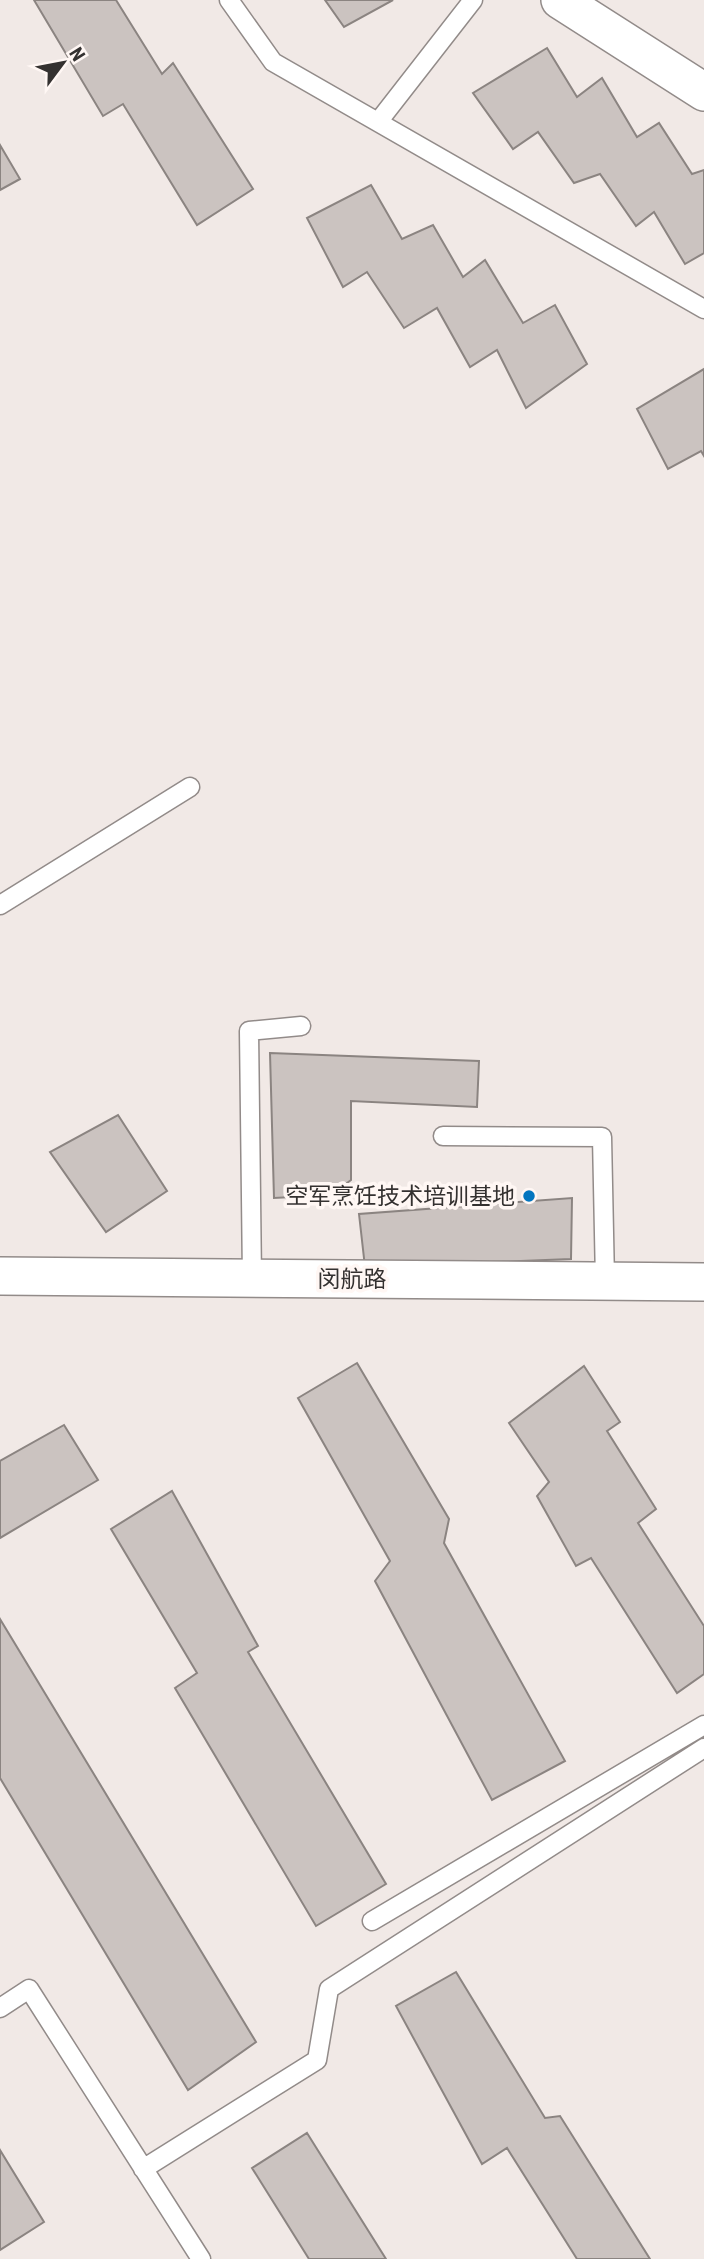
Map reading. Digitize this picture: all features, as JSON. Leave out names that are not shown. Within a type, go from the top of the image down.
[{"type":"street","points":[[560,0],[704,92]]},
{"type":"street","name":"闵航路","points":[[0,1276],[704,1282]]},
{"type":"lane","points":[[229,0],[273,62],[704,309]]},
{"type":"lane","points":[[378,122],[473,0]]},
{"type":"lane","points":[[0,905],[190,787]]},
{"type":"lane","points":[[253,1279],[249,1031],[301,1026]]},
{"type":"lane","points":[[443,1136],[602,1138],[605,1281]]},
{"type":"lane","points":[[372,1921],[704,1725]]},
{"type":"lane","points":[[143,2169],[317,2060],[329,1989],[704,1748]]},
{"type":"lane","points":[[0,2008],[29,1989],[201,2259]]},
{"type":"building","points":[[34,0],[116,0],[162,74],[173,63],[253,189],[197,225],[123,104],[103,116]]},
{"type":"building","points":[[325,0],[393,0],[344,27]]},
{"type":"building","points":[[547,48],[577,97],[602,78],[637,137],[659,123],[692,174],[704,170],[704,253],[685,264],[654,212],[636,226],[600,174],[574,183],[538,132],[513,149],[473,93]]},
{"type":"building","points":[[0,145],[20,179],[0,190]]},
{"type":"building","points":[[371,185],[402,239],[433,225],[463,277],[485,260],[523,323],[555,305],[587,364],[526,408],[497,350],[470,367],[437,308],[404,328],[367,272],[343,287],[307,218]]},
{"type":"building","points":[[704,369],[704,456],[701,451],[668,469],[637,409]]},
{"type":"building","points":[[270,1053],[479,1061],[477,1107],[351,1101],[351,1180],[331,1195],[274,1198]]},
{"type":"building","points":[[118,1115],[167,1191],[106,1232],[50,1152]]},
{"type":"building","points":[[572,1198],[571,1259],[365,1267],[359,1214]]},
{"type":"building","points":[[357,1363],[449,1519],[444,1543],[565,1761],[492,1800],[375,1581],[390,1561],[298,1398]]},
{"type":"building","points":[[584,1366],[620,1422],[607,1431],[656,1509],[638,1523],[704,1626],[704,1674],[677,1693],[591,1558],[576,1566],[537,1496],[549,1482],[509,1423]]},
{"type":"building","points":[[64,1425],[98,1480],[0,1538],[0,1461]]},
{"type":"building","points":[[172,1491],[258,1646],[248,1652],[386,1884],[316,1926],[175,1688],[197,1673],[111,1529]]},
{"type":"building","points":[[0,1619],[256,2042],[188,2090],[0,1778]]},
{"type":"building","points":[[456,1972],[545,2118],[560,2116],[650,2259],[577,2259],[507,2148],[482,2164],[396,2006]]},
{"type":"building","points":[[307,2133],[386,2259],[309,2259],[252,2168]]},
{"type":"building","points":[[0,2150],[44,2222],[0,2250]]},
{"type":"place","name":"空军烹饪技术培训基地","points":[[529,1196]]}]
